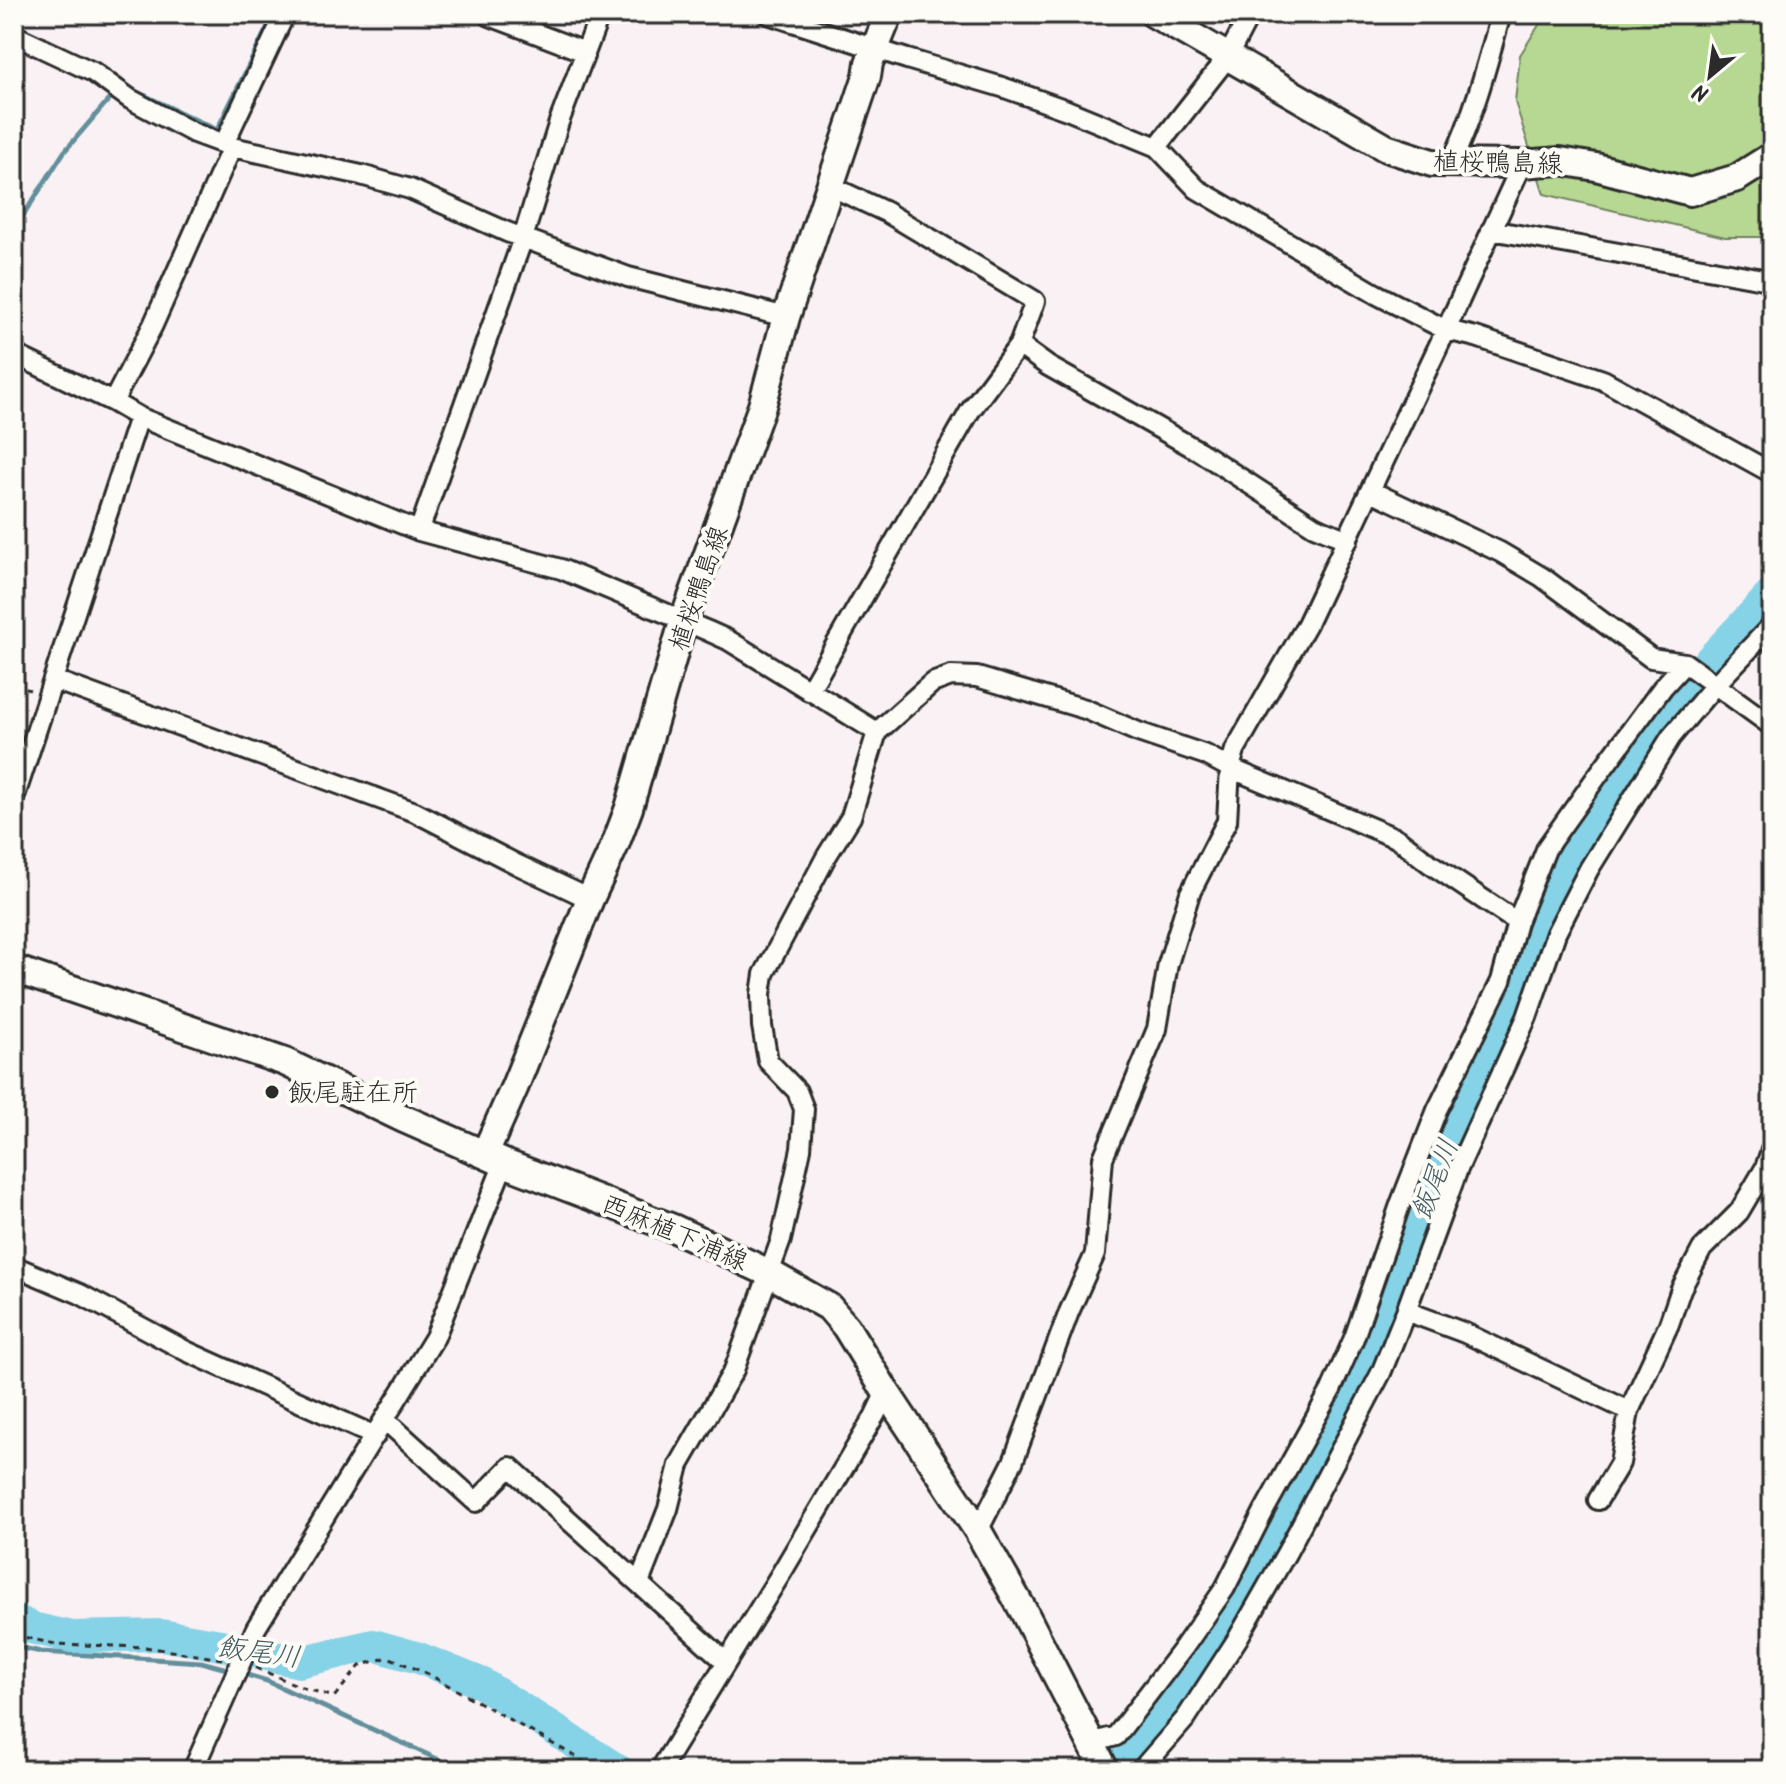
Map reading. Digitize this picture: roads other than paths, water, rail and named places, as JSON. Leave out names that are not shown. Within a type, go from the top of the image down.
[{"type":"main road","name":"植桜鴨島線","points":[[494,1158],[515,1086],[629,808],[683,622],[762,406],[786,317],[889,14]]},
{"type":"main road","name":"植桜鴨島線","points":[[1154,14],[1386,148],[1432,163],[1522,164],[1560,161],[1596,167],[1690,192],[1737,178],[1772,156]]},
{"type":"main road","name":"西麻植下浦線","points":[[14,969],[285,1062],[494,1158],[675,1229],[769,1273],[829,1307],[846,1327],[978,1531],[1023,1610],[1097,1755]]},
{"type":"street","points":[[113,402],[153,325],[285,14]]},
{"type":"street","points":[[419,531],[523,238],[559,122],[600,14]]},
{"type":"street","points":[[768,14],[1002,87],[1157,147],[1197,189],[1376,294],[1446,330],[1476,337],[1603,380],[1772,473]]},
{"type":"street","points":[[1157,147],[1227,58],[1250,14]]},
{"type":"street","points":[[1451,163],[1485,73],[1501,14]]},
{"type":"street","points":[[490,16],[585,52]]},
{"type":"street","points":[[14,35],[93,72],[130,99],[194,133],[228,145],[410,189],[523,238],[628,277],[786,317]]},
{"type":"street","points":[[978,1531],[1013,1462],[1069,1312],[1095,1254],[1103,1158],[1157,1029],[1168,964],[1190,893],[1227,821],[1230,768],[1235,750],[1307,624],[1522,164]]},
{"type":"street","points":[[809,691],[970,411],[1019,345],[1035,301],[886,212],[830,186]]},
{"type":"street","points":[[1491,230],[1763,279],[1772,278]]},
{"type":"street","points":[[1019,345],[1048,366],[1199,451],[1314,526],[1348,540]]},
{"type":"street","points":[[14,354],[139,417],[419,531],[561,569],[728,640],[877,732]]},
{"type":"street","points":[[14,799],[139,417]]},
{"type":"street","points":[[1371,491],[1500,552],[1542,577],[1651,658],[1685,663],[1772,726]]},
{"type":"street","points":[[1141,1770],[1186,1718],[1238,1638],[1381,1373],[1458,1169],[1527,1017],[1556,933],[1589,869],[1671,737],[1772,625]]},
{"type":"street","points":[[1097,1755],[1116,1736],[1225,1588],[1331,1390],[1354,1338],[1437,1110],[1501,981],[1517,922],[1547,847],[1663,687],[1685,663]]},
{"type":"street","points":[[639,1583],[668,1509],[679,1465],[734,1370],[781,1240],[801,1149],[804,1109],[797,1091],[768,1061],[762,1026],[764,974],[826,857],[851,817],[877,732],[932,683],[951,676],[977,677],[1085,709],[1138,732],[1206,755],[1398,839],[1517,922]]},
{"type":"street","points":[[54,680],[415,812],[590,899]]},
{"type":"street","points":[[1598,1500],[1620,1463],[1629,1411],[1669,1324],[1681,1289],[1702,1249],[1739,1212],[1765,1168],[1772,1147]]},
{"type":"street","points":[[193,1770],[256,1628],[435,1337],[494,1158]]},
{"type":"street","points":[[14,1266],[80,1294],[186,1351],[380,1428],[476,1502],[510,1467],[726,1662]]},
{"type":"street","points":[[1406,1311],[1465,1333],[1629,1411]]},
{"type":"street","points":[[660,1770],[782,1572],[886,1392]]},
{"type":"waterway","points":[[129,88],[217,130],[274,14]]},
{"type":"waterway","points":[[14,230],[64,152],[111,97]]},
{"type":"waterway","name":"飯尾川","points":[[1103,1770],[1128,1756],[1167,1707],[1245,1578],[1365,1354],[1462,1107],[1521,974],[1549,885],[1594,814],[1683,689],[1772,594]]},
{"type":"waterway","name":"飯尾川","points":[[14,1619],[31,1628],[72,1637],[161,1635],[299,1662],[373,1645],[419,1658],[481,1683],[618,1770]]},
{"type":"waterway","points":[[14,1644],[41,1652],[201,1662],[227,1669],[267,1681],[458,1770]]},
{"type":"place","name":"飯尾駐在所","points":[[272,1092]]}]
